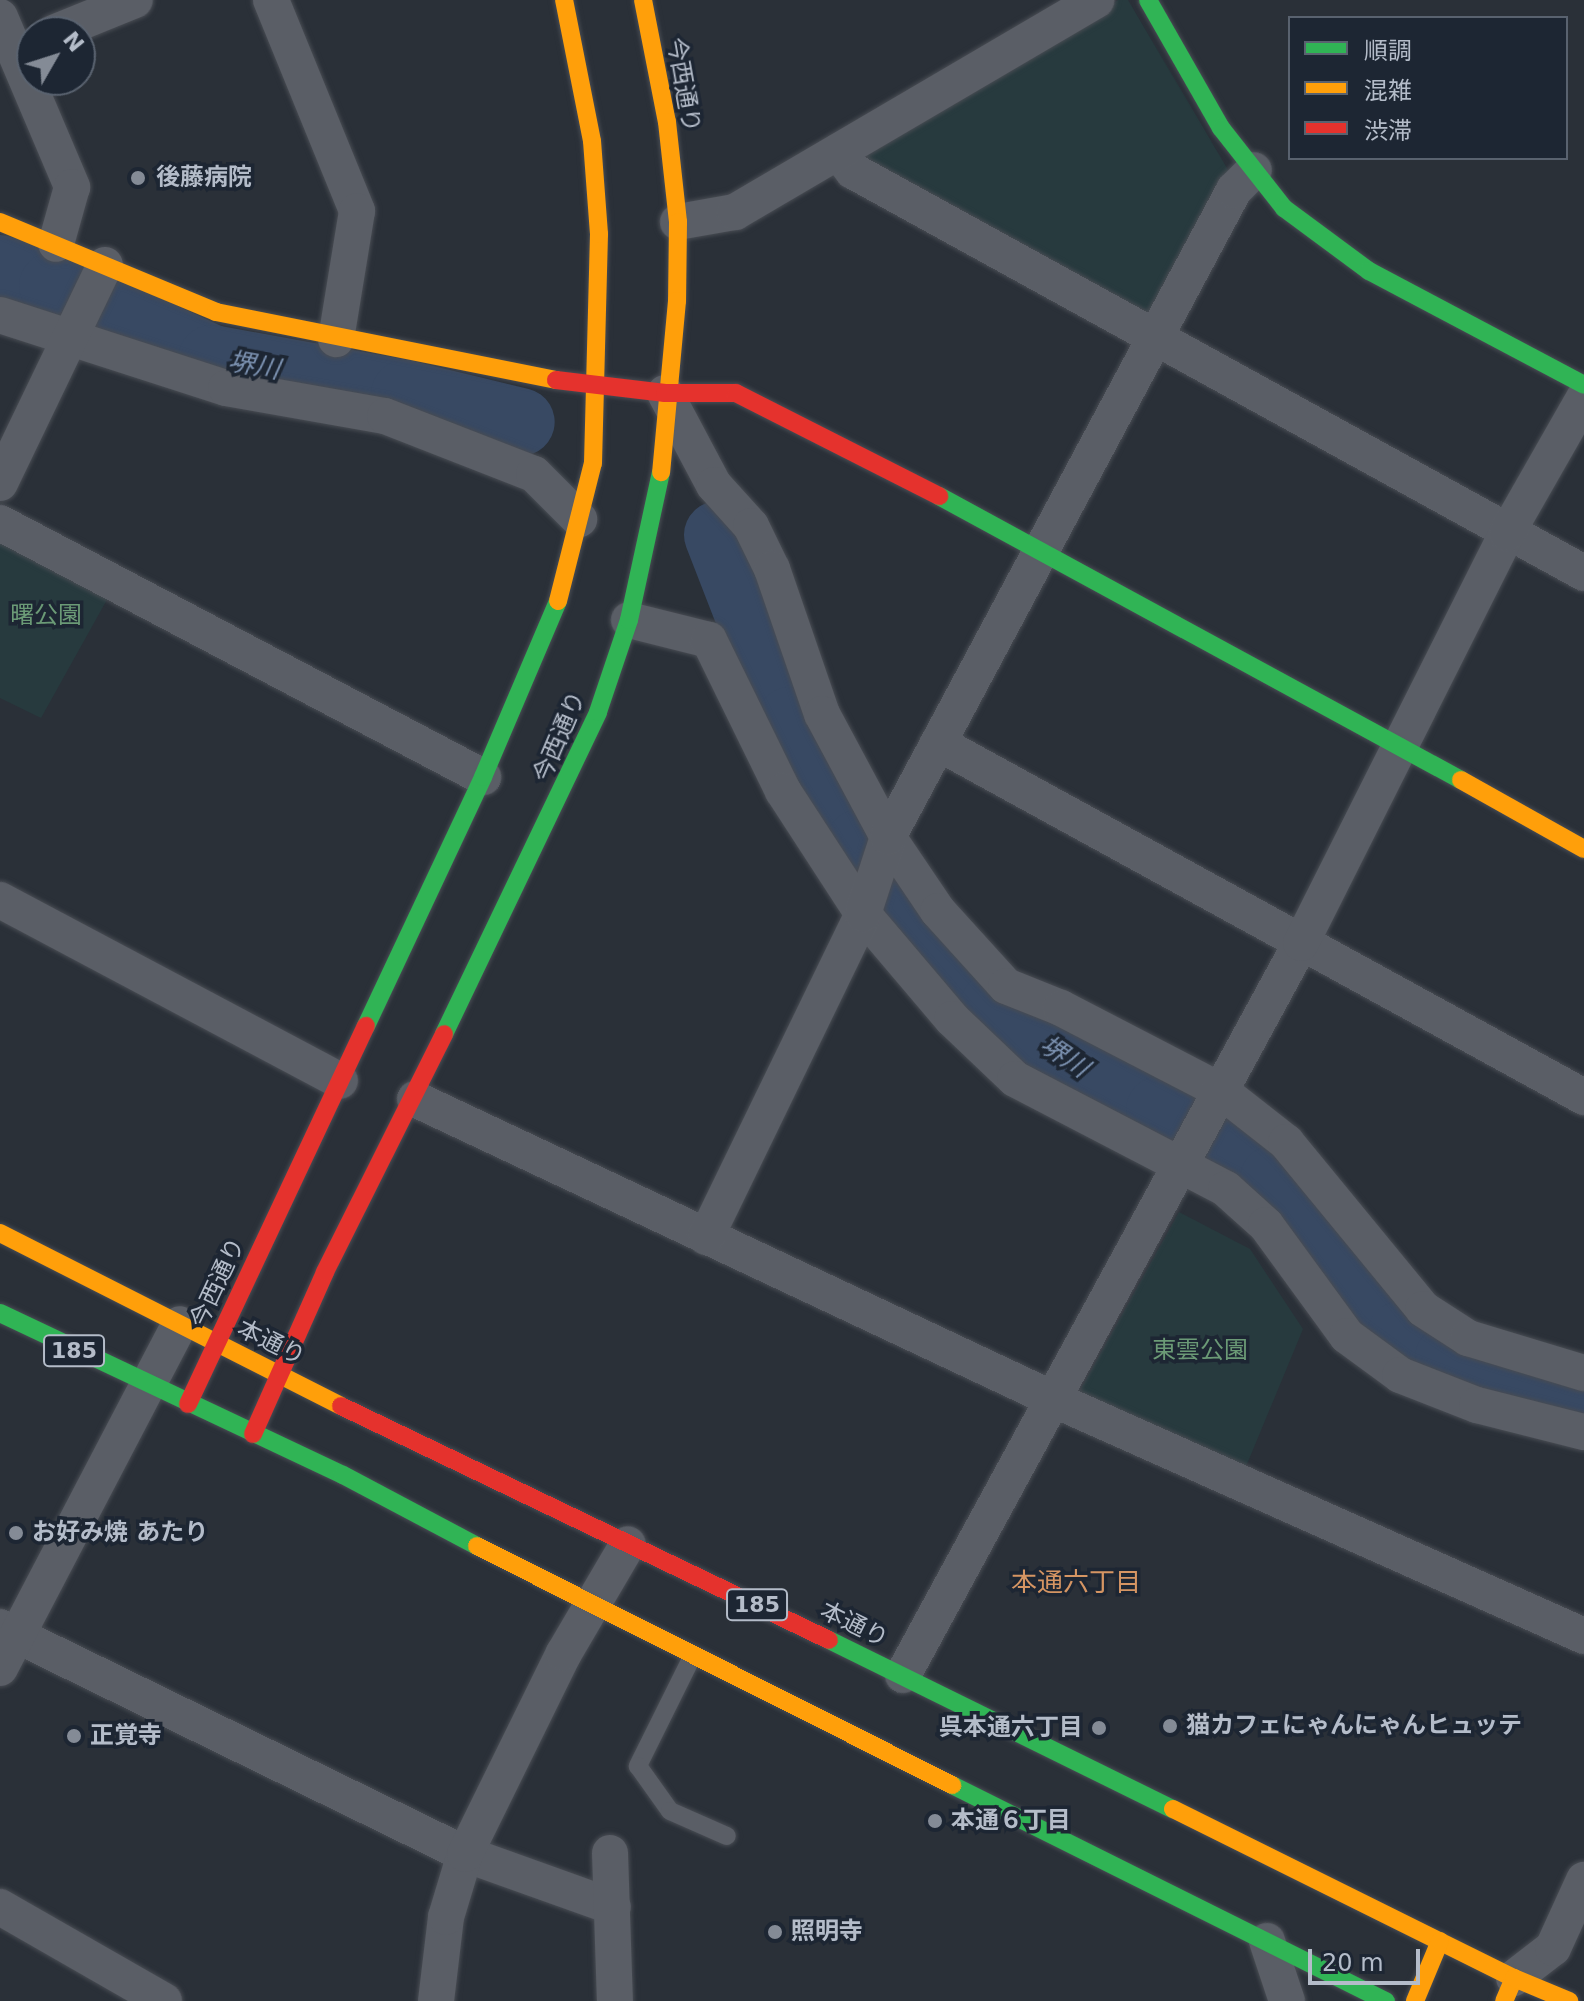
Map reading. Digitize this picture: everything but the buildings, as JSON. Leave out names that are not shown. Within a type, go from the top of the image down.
[{"type":"main road","name":"今西通り","points":[[188,1404],[483,777],[559,598],[593,463],[599,234],[592,141],[564,0]]},
{"type":"main road","name":"今西通り","points":[[253,1434],[279,1374],[555,811],[598,712],[629,620],[660,486],[665,393],[677,301],[678,222],[667,122],[643,0]]},
{"type":"main road","points":[[1148,0],[1212,115],[1284,208],[1369,271],[1584,385]]},
{"type":"main road","points":[[0,222],[56,244],[86,302],[216,312],[336,339],[596,384],[665,393],[736,393],[1042,548],[1584,849]]},
{"type":"main road","name":"本通り","points":[[0,1233],[279,1374],[903,1675],[1440,1941],[1509,1989],[1569,2001]]},
{"type":"main road","name":"185","points":[[0,1313],[253,1434],[591,1606],[1386,2001]]},
{"type":"main road","points":[[1415,2001],[1440,1941]]},
{"type":"street","points":[[96,16],[135,0]]},
{"type":"street","points":[[271,0],[357,211],[336,339]]},
{"type":"street","points":[[678,222],[735,212],[1096,0]]},
{"type":"street","points":[[11,41],[72,187],[56,244]]},
{"type":"street","points":[[838,152],[853,171],[1584,573]]},
{"type":"street","points":[[706,1237],[864,910],[885,848],[938,743],[1234,190],[1254,170]]},
{"type":"street","points":[[0,483],[86,302]]},
{"type":"street","points":[[0,315],[86,302],[226,388],[385,416],[534,474],[579,519]]},
{"type":"street","points":[[665,393],[714,485],[751,526],[772,569],[822,714],[885,848],[1006,986],[1061,1008],[1286,1142],[1423,1309],[1468,1338],[1584,1373]]},
{"type":"street","points":[[903,1675],[1301,943],[1507,533],[1584,398]]},
{"type":"street","points":[[0,523],[483,777]]},
{"type":"street","points":[[629,620],[709,640],[783,791],[864,910],[952,1019],[1015,1079],[1187,1155],[1266,1225],[1347,1336],[1400,1375],[1477,1405],[1584,1432]]},
{"type":"street","points":[[938,743],[1584,1097]]},
{"type":"street","points":[[0,900],[340,1081]]},
{"type":"street","points":[[415,1099],[1055,1400],[1584,1636]]},
{"type":"street","points":[[0,1668],[8,1631],[180,1324]]},
{"type":"street","points":[[436,2001],[446,1917],[465,1854],[591,1606],[628,1544]]},
{"type":"street","points":[[8,1631],[465,1854],[613,1907]]},
{"type":"street","points":[[610,1853],[615,2001]]},
{"type":"street","points":[[1509,1989],[1553,1948],[1584,1880]]},
{"type":"street","points":[[0,1907],[164,2001]]},
{"type":"street","points":[[1267,1941],[1287,2001]]},
{"type":"lane","points":[[693,1654],[638,1766],[670,1811],[727,1836]]},
{"type":"green space","points":[[1118,0],[1128,0],[1231,175],[1150,321],[855,155]]},
{"type":"green space","name":"曙公園","points":[[0,541],[109,596],[41,718],[0,698]]},
{"type":"green space","name":"東雲公園","points":[[1179,1212],[1250,1249],[1303,1329],[1245,1469],[1079,1392]]},
{"type":"waterway","name":"堺川","points":[[0,269],[53,286],[212,359],[405,394],[521,422]]},
{"type":"waterway","name":"堺川","points":[[718,535],[790,721],[860,843],[994,1006],[1070,1065],[1160,1110],[1274,1179],[1401,1335],[1449,1358],[1584,1396]]},
{"type":"traffic: fast","points":[[1148,0],[1221,128],[1284,208],[1369,271],[1584,385]]},
{"type":"traffic: fast","points":[[444,1034],[598,712],[629,620],[661,472]]},
{"type":"traffic: fast","points":[[939,496],[1461,780]]},
{"type":"traffic: fast","points":[[366,1026],[483,777],[558,601]]},
{"type":"traffic: fast","points":[[0,1313],[343,1475],[477,1546]]},
{"type":"traffic: fast","points":[[829,1640],[1173,1809]]},
{"type":"traffic: fast","points":[[952,1785],[1386,2001]]},
{"type":"traffic: slow","points":[[558,601],[593,463],[599,234],[592,141],[564,0]]},
{"type":"traffic: slow","points":[[643,0],[667,122],[678,222],[677,301],[661,472]]},
{"type":"traffic: slow","points":[[0,222],[216,312],[556,380]]},
{"type":"traffic: slow","points":[[1461,780],[1584,849]]},
{"type":"traffic: slow","points":[[0,1233],[341,1406]]},
{"type":"traffic: slow","points":[[477,1546],[952,1785]]},
{"type":"traffic: slow","points":[[1173,1809],[1514,1978],[1504,2001]]},
{"type":"traffic: slow","points":[[1415,2001],[1440,1941]]},
{"type":"traffic: slow","points":[[1514,1978],[1569,2001]]},
{"type":"traffic: jam","points":[[556,380],[665,393],[736,393],[939,496]]},
{"type":"traffic: jam","points":[[188,1404],[366,1026]]},
{"type":"traffic: jam","points":[[253,1434],[325,1272],[444,1034]]},
{"type":"traffic: jam","points":[[341,1406],[829,1640]]},
{"type":"place","name":"後藤病院","points":[[138,178]]},
{"type":"place","name":"お好み焼 あたり","points":[[16,1533]]},
{"type":"place","name":"猫カフェにゃんにゃんヒュッテ","points":[[1170,1726]]},
{"type":"place","name":"呉本通六丁目","points":[[1099,1728]]},
{"type":"place","name":"正覚寺","points":[[74,1736]]},
{"type":"place","name":"本通６丁目","points":[[935,1821]]},
{"type":"place","name":"照明寺","points":[[775,1932]]},
{"type":"district","name":"本通六丁目","points":[[1076,1583]]}]
